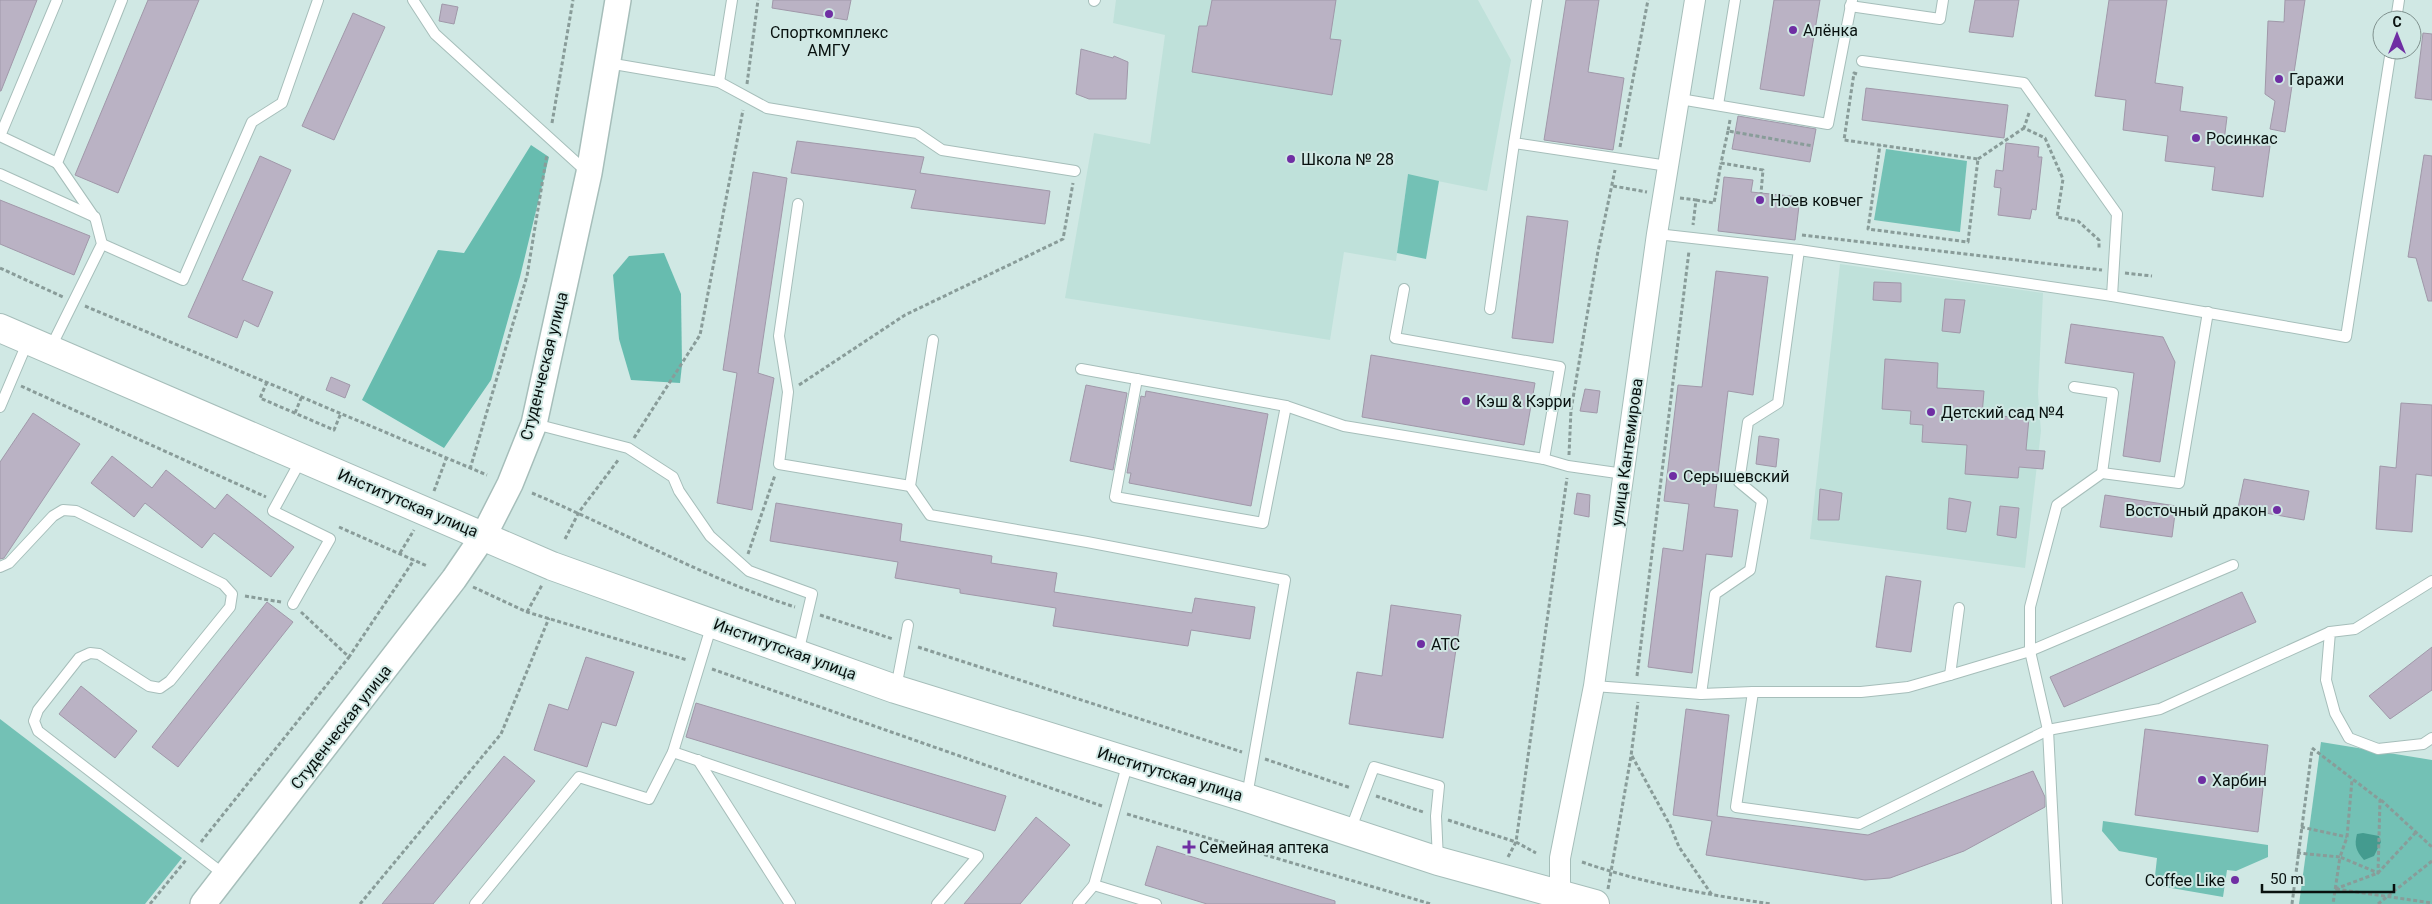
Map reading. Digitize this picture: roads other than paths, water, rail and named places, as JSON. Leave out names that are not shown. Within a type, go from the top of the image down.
[{"type":"main road","name":"Институтская улица","points":[[0,328],[484,535],[552,566],[712,624],[895,689],[1247,798],[1559,899],[1601,897]]},
{"type":"street","name":"Студенческая улица","points":[[203,904],[454,579],[484,535],[510,484],[534,424],[589,173],[618,0]]},
{"type":"street","name":"улица Кантемирова","points":[[1559,899],[1560,858],[1594,686],[1656,234],[1695,0]]},
{"type":"lane","points":[[0,407],[12,381],[73,301],[102,244],[95,217],[57,163],[0,136],[57,0]]},
{"type":"lane","points":[[57,163],[122,0]]},
{"type":"lane","points":[[102,244],[183,280],[252,122],[282,103],[318,0]]},
{"type":"lane","points":[[413,0],[435,34],[589,173]]},
{"type":"lane","points":[[719,82],[732,0]]},
{"type":"lane","points":[[1490,309],[1537,0]]},
{"type":"lane","points":[[1718,105],[1735,0]]},
{"type":"lane","points":[[1680,99],[1828,124],[1851,3],[1940,19],[1943,0]]},
{"type":"lane","points":[[1656,234],[1799,250],[2112,296],[2346,337],[2390,60]]},
{"type":"lane","points":[[1862,61],[2024,83],[2117,214],[2112,296]]},
{"type":"lane","points":[[607,63],[719,82],[767,108],[917,133],[942,150],[1075,171]]},
{"type":"lane","points":[[1514,143],[1668,166]]},
{"type":"lane","points":[[0,174],[95,217]]},
{"type":"lane","points":[[798,204],[779,336],[788,392],[779,464],[910,486]]},
{"type":"lane","points":[[1701,694],[1715,594],[1750,570],[1762,501],[1739,482],[1748,422],[1778,403],[1799,250]]},
{"type":"lane","points":[[1404,289],[1395,338],[1560,367],[1544,458]]},
{"type":"lane","points":[[2057,904],[2054,809],[2048,730],[2030,652],[2030,607],[2057,505],[2102,473],[2179,483],[2208,312]]},
{"type":"lane","points":[[933,340],[910,486],[930,515],[1087,542],[1285,580],[1256,756],[1247,798]]},
{"type":"lane","points":[[1081,369],[1286,406],[1344,426],[1544,458],[1568,466],[1624,474]]},
{"type":"lane","points":[[1137,379],[1115,496],[1134,500],[1263,523],[1286,406]]},
{"type":"lane","points":[[2074,387],[2113,393],[2102,473]]},
{"type":"lane","points":[[534,424],[628,448],[673,477],[679,491],[710,536],[749,571],[812,594],[798,654]]},
{"type":"lane","points":[[293,604],[330,539],[272,511],[302,457]]},
{"type":"lane","points":[[0,567],[9,563],[53,516],[63,510],[76,511],[223,584],[232,594],[230,607],[170,681],[160,688],[149,686],[99,654],[90,653],[79,658],[38,710],[34,721],[38,731],[192,852],[226,876]]},
{"type":"lane","points":[[1594,686],[1638,691],[1701,694],[1861,692],[1908,687],[2030,652],[2233,565]]},
{"type":"lane","points":[[1754,692],[1736,807],[1860,824],[2048,730],[2160,709],[2330,632],[2355,629],[2432,581]]},
{"type":"lane","points":[[1950,675],[1959,608]]},
{"type":"lane","points":[[475,904],[578,777],[650,799],[673,752],[712,624]]},
{"type":"lane","points":[[895,689],[908,625]]},
{"type":"lane","points":[[2330,632],[2326,680],[2335,713],[2349,738],[2378,749],[2423,744],[2432,738]]},
{"type":"lane","points":[[673,752],[978,856],[937,904]]},
{"type":"lane","points":[[698,760],[790,904]]},
{"type":"lane","points":[[1078,904],[1094,885],[1128,761]]},
{"type":"lane","points":[[1350,832],[1374,767],[1439,786],[1436,816],[1438,861]]},
{"type":"lane","points":[[1094,885],[1156,904]]},
{"type":"place","name":"Спорткомплекс АМГУ","points":[[829,14]]},
{"type":"place","name":"Алёнка","points":[[1793,30]]},
{"type":"place","name":"Гаражи","points":[[2279,79]]},
{"type":"place","name":"Росинкас","points":[[2196,138]]},
{"type":"place","name":"Школа № 28","points":[[1291,159]]},
{"type":"place","name":"Ноев ковчег","points":[[1760,200]]},
{"type":"place","name":"Кэш & Кэрри","points":[[1466,401]]},
{"type":"place","name":"Детский сад №4","points":[[1931,412]]},
{"type":"place","name":"Серышевский","points":[[1673,476]]},
{"type":"place","name":"Восточный дракон","points":[[2277,510]]},
{"type":"place","name":"АТС","points":[[1421,644]]},
{"type":"place","name":"Харбин","points":[[2202,780]]},
{"type":"place","name":"Семейная аптека","points":[[1189,847]]},
{"type":"place","name":"Coffee Like","points":[[2235,880]]}]
